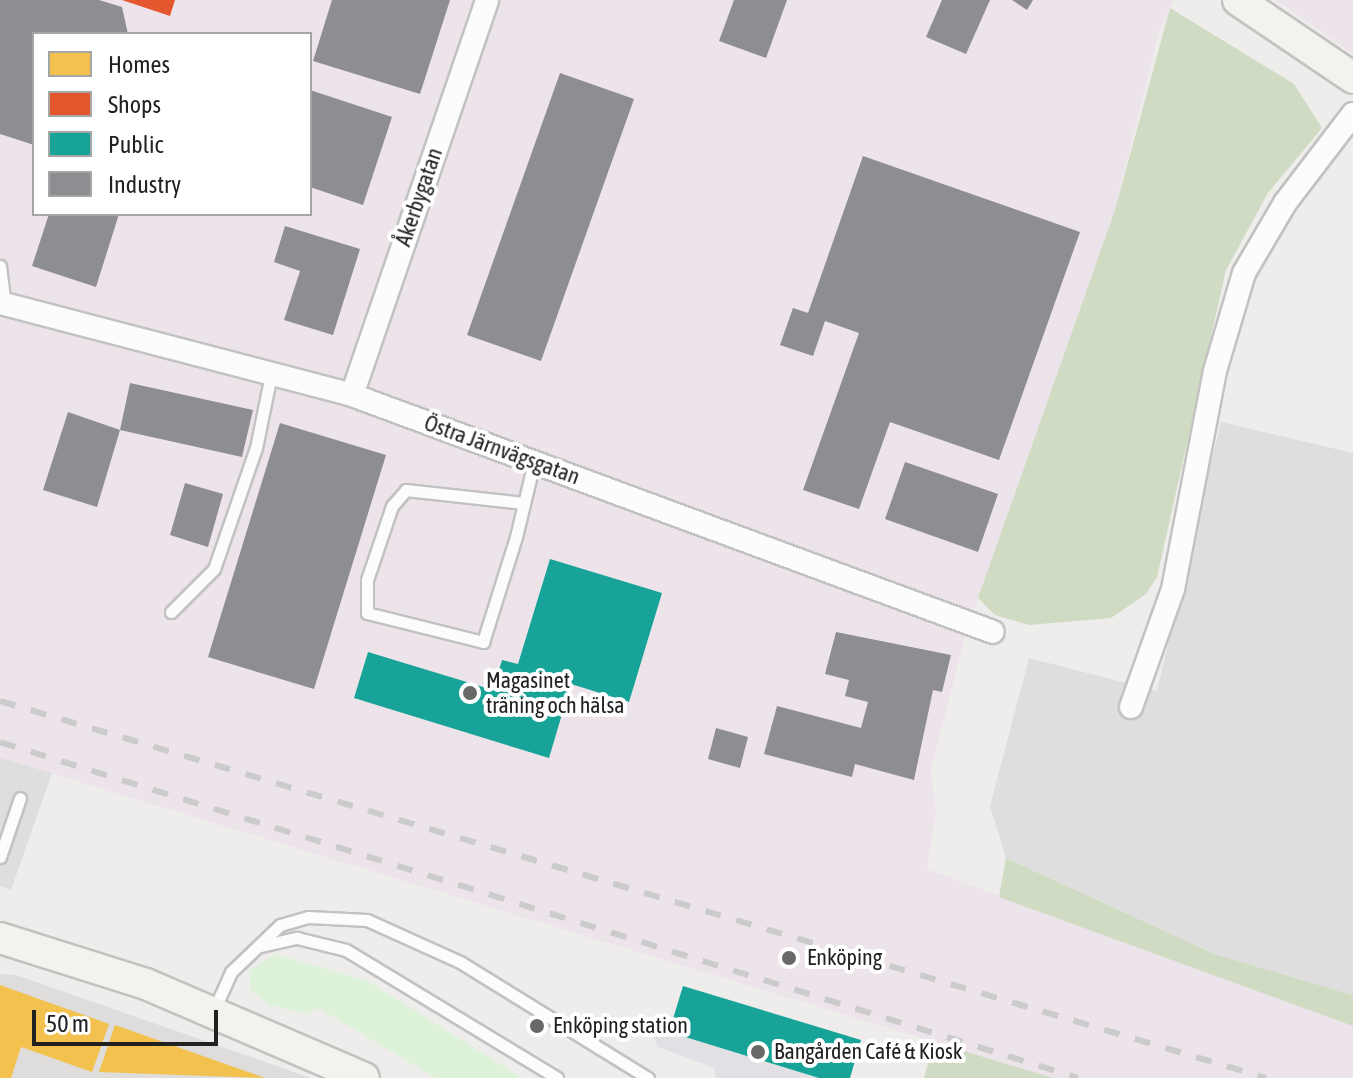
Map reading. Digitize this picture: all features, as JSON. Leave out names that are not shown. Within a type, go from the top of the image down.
[{"type":"main road","points":[[1238,0],[1353,78]]},
{"type":"main road","points":[[0,938],[214,1010],[364,1078]]},
{"type":"street","name":"Åkerbygatan","points":[[352,395],[487,0]]},
{"type":"street","points":[[1131,707],[1173,589],[1215,371],[1244,273],[1353,114]]},
{"type":"street","name":"Östra Järnvägsgatan","points":[[2,304],[352,395],[993,632]]},
{"type":"lane","points":[[0,266],[2,304]]},
{"type":"lane","points":[[171,612],[214,569],[256,448],[271,374]]},
{"type":"lane","points":[[524,503],[406,490],[392,506],[367,580],[367,613],[483,642],[524,503],[534,462]]},
{"type":"lane","points":[[0,857],[20,798]]},
{"type":"lane","points":[[214,1010],[250,951],[280,925],[308,917],[367,920],[460,962],[648,1078]]},
{"type":"lane","points":[[250,951],[297,938],[346,950],[557,1078]]},
{"type":"shaded area","points":[[0,0],[1174,0],[1159,31],[1115,210],[967,629],[931,770],[936,812],[927,869],[1353,1026],[1353,1078],[1053,1078],[0,758]]},
{"type":"shaded area","points":[[1273,0],[1353,0],[1353,54],[1286,7]]},
{"type":"shaded area","points":[[1221,422],[1353,453],[1353,995],[1215,954],[1006,858],[990,806],[1029,658],[1157,691]]},
{"type":"shaded area","points":[[0,758],[52,773],[11,890],[0,886]]},
{"type":"shaded area","points":[[0,974],[16,975],[311,1078],[0,1078]]},
{"type":"shaded area","points":[[648,1027],[819,1078],[716,1078],[714,1068],[658,1047]]},
{"type":"green space","points":[[1170,8],[1294,84],[1322,128],[1268,193],[1226,270],[1157,577],[1146,594],[1111,618],[1029,625],[995,615],[978,598],[1115,210]]},
{"type":"green space","points":[[1006,858],[1215,954],[1353,995],[1353,1026],[999,897]]},
{"type":"green space","points":[[275,954],[368,981],[522,1078],[436,1078],[318,1008],[307,1014],[269,1005],[251,991],[249,971]]},
{"type":"green space","points":[[934,1042],[1053,1078],[924,1078]]},
{"type":"building: Homes","points":[[0,985],[109,1024],[92,1072],[21,1047],[11,1078],[0,1078]]},
{"type":"building: Homes","points":[[115,1025],[265,1078],[99,1072]]},
{"type":"building: Shops","points":[[122,0],[175,0],[170,16]]},
{"type":"building: Public","points":[[550,559],[662,593],[629,702],[571,684],[549,758],[354,698],[368,652],[493,690],[502,660],[518,664]]},
{"type":"building: Public","points":[[683,986],[861,1040],[850,1078],[819,1078],[669,1032]]},
{"type":"building: Industry","points":[[0,0],[99,0],[122,7],[128,32],[32,32],[32,144],[0,134]]},
{"type":"building: Industry","points":[[332,0],[450,0],[420,94],[313,61]]},
{"type":"building: Industry","points":[[734,0],[787,0],[766,58],[719,41]]},
{"type":"building: Industry","points":[[942,0],[990,0],[966,54],[926,37]]},
{"type":"building: Industry","points":[[1012,0],[1033,0],[1027,10]]},
{"type":"building: Industry","points":[[560,73],[634,99],[541,361],[467,335]]},
{"type":"building: Industry","points":[[312,91],[392,117],[363,205],[312,188]]},
{"type":"building: Industry","points":[[863,156],[1080,232],[999,460],[890,422],[859,509],[803,490],[859,333],[825,321],[813,356],[780,345],[793,308],[808,313]]},
{"type":"building: Industry","points":[[48,216],[118,216],[96,287],[32,266]]},
{"type":"building: Industry","points":[[285,226],[360,249],[333,335],[284,320],[300,271],[274,262]]},
{"type":"building: Industry","points":[[130,383],[253,410],[242,457],[120,430]]},
{"type":"building: Industry","points":[[68,412],[120,430],[97,507],[43,490]]},
{"type":"building: Industry","points":[[280,423],[386,455],[314,689],[208,657]]},
{"type":"building: Industry","points":[[905,462],[998,494],[978,552],[885,519]]},
{"type":"building: Industry","points":[[185,483],[223,494],[208,547],[170,535]]},
{"type":"building: Industry","points":[[836,632],[951,655],[942,692],[933,690],[914,780],[855,764],[852,777],[764,754],[777,706],[861,728],[868,702],[845,696],[849,680],[825,674]]},
{"type":"building: Industry","points":[[716,728],[748,737],[740,768],[708,759]]},
{"type":"railway","points":[[0,701],[1266,1078]]},
{"type":"railway","points":[[0,742],[1078,1078]]},
{"type":"place","name":"Magasinet träning och hälsa","points":[[470,693]]},
{"type":"place","name":"Enköping","points":[[789,958]]},
{"type":"place","name":"Enköping station","points":[[537,1026]]},
{"type":"place","name":"Bangården Café & Kiosk","points":[[758,1052]]}]
